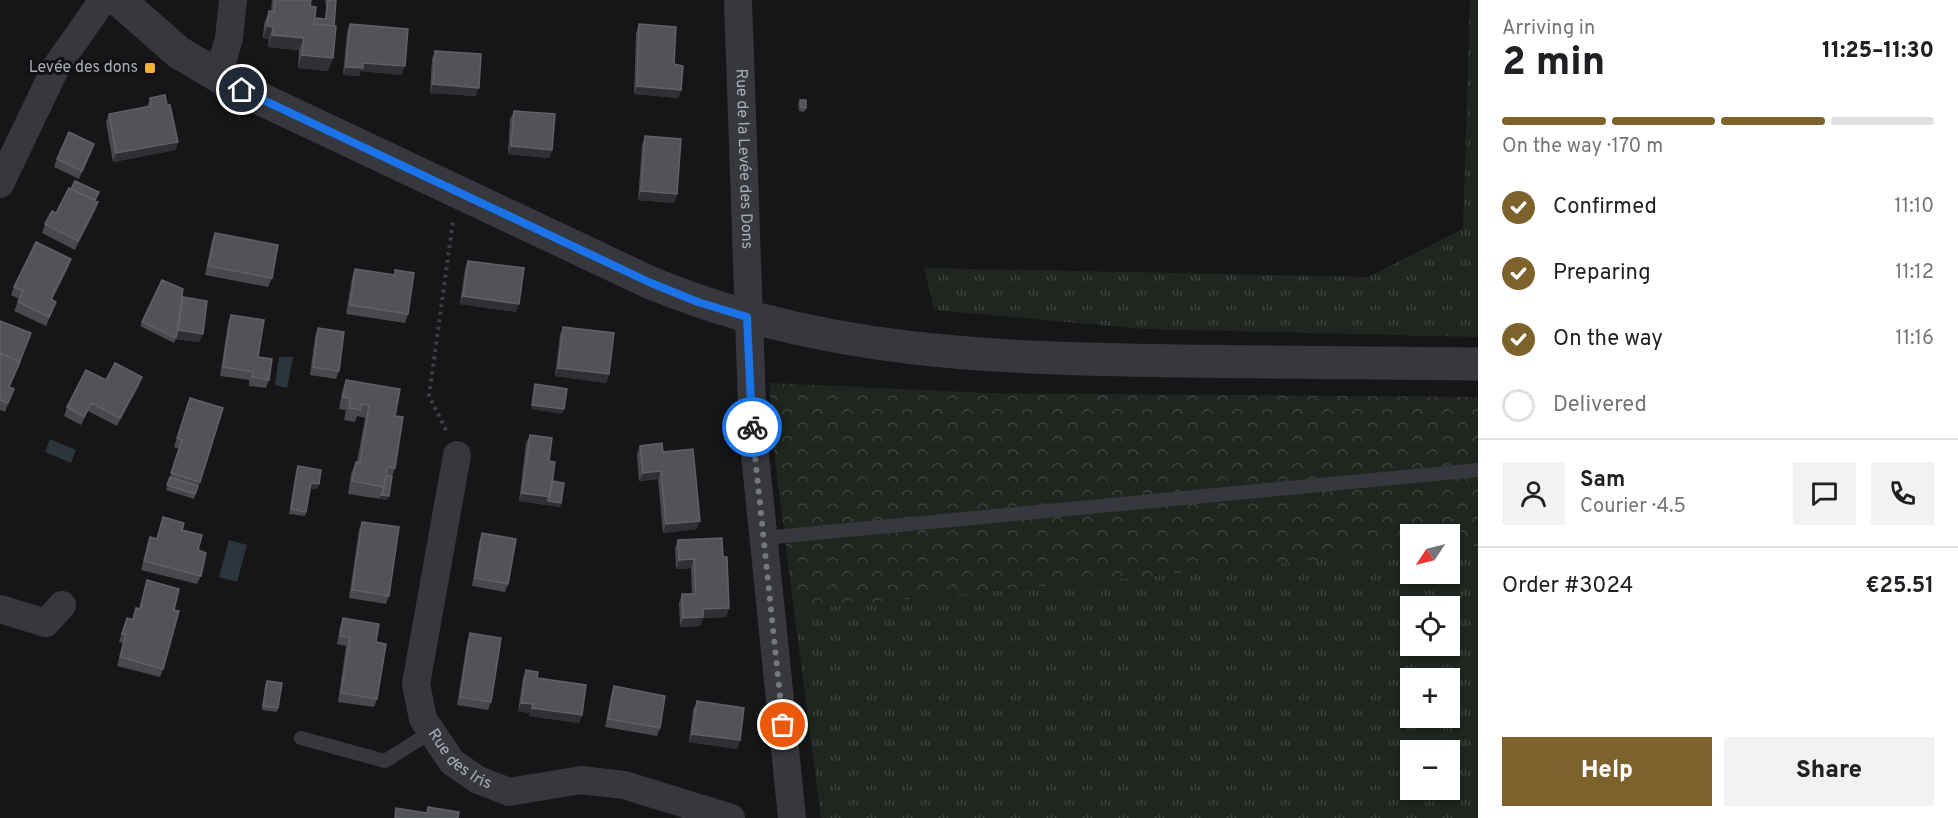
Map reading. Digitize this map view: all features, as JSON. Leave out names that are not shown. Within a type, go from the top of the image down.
[{"type":"street","points":[[0,184],[56,67],[103,0]]},
{"type":"street","points":[[119,0],[178,51],[218,77],[278,108],[651,283],[698,302],[747,317],[825,335],[916,350],[1008,357],[1472,364]]},
{"type":"street","points":[[218,77],[229,38],[233,0]]},
{"type":"street","name":"Rue de la Levée des Dons","points":[[738,0],[747,317],[753,435],[792,818]]},
{"type":"street","name":"Rue des Iris","points":[[457,455],[416,684],[423,719],[452,762],[478,780],[509,792],[580,780],[624,785],[731,818]]},
{"type":"street","points":[[0,609],[46,623],[62,605]]},
{"type":"lane","points":[[764,538],[1478,470]]},
{"type":"lane","points":[[302,738],[385,761],[431,732]]},
{"type":"path","points":[[455,210],[429,396],[457,455]]},
{"type":"green space","points":[[1470,0],[1478,0],[1478,337],[1145,329],[934,310],[924,268],[1368,277],[1463,229]]},
{"type":"green space","points":[[770,383],[988,393],[1478,397],[1478,546],[1460,547],[1460,524],[1400,524],[1400,552],[794,610],[771,429]]},
{"type":"green space","points":[[1478,546],[1478,818],[821,818],[794,610],[1400,552],[1400,584],[1460,584],[1460,547]]},
{"type":"shaded area","points":[[279,357],[293,357],[287,388],[275,385]]},
{"type":"shaded area","points":[[50,439],[76,450],[71,463],[45,452]]},
{"type":"shaded area","points":[[229,540],[247,545],[237,582],[219,577]]},
{"type":"building","points":[[275,0],[311,0],[310,6],[316,7],[314,24],[336,26],[333,58],[302,55],[304,38],[272,35],[273,27],[267,26],[269,11],[274,12]]},
{"type":"building","points":[[328,0],[336,0],[334,26],[314,24],[315,18],[326,19]]},
{"type":"building","points":[[350,24],[408,29],[405,66],[363,63],[363,68],[346,67]]},
{"type":"building","points":[[639,24],[676,27],[674,64],[683,66],[681,90],[637,86]]},
{"type":"building","points":[[435,51],[481,54],[479,88],[433,84]]},
{"type":"building","points":[[165,95],[167,105],[170,105],[178,142],[116,153],[109,114],[151,106],[150,98]]},
{"type":"building","points":[[800,100],[806,100],[806,108],[801,107]]},
{"type":"building","points":[[514,111],[555,114],[552,150],[511,146]]},
{"type":"building","points":[[69,132],[94,144],[82,171],[57,159]]},
{"type":"building","points":[[645,136],[681,139],[677,194],[641,191]]},
{"type":"building","points":[[75,181],[99,192],[95,200],[71,189]]},
{"type":"building","points":[[69,188],[98,202],[78,241],[45,224],[52,211],[56,213]]},
{"type":"building","points":[[215,233],[278,245],[272,278],[208,266]]},
{"type":"building","points":[[36,242],[71,259],[51,299],[56,302],[49,317],[18,302],[23,291],[14,287]]},
{"type":"building","points":[[468,261],[524,268],[519,304],[463,296]]},
{"type":"building","points":[[355,269],[395,275],[395,270],[414,273],[408,314],[350,305]]},
{"type":"building","points":[[162,280],[183,289],[176,338],[142,322]]},
{"type":"building","points":[[183,297],[207,301],[203,334],[178,330]]},
{"type":"building","points":[[231,315],[264,320],[258,357],[272,359],[269,380],[252,377],[253,372],[223,367]]},
{"type":"building","points":[[0,321],[31,333],[20,362],[0,353]]},
{"type":"building","points":[[563,327],[614,333],[609,374],[558,368]]},
{"type":"building","points":[[318,328],[344,332],[339,371],[313,367]]},
{"type":"building","points":[[0,353],[20,362],[9,387],[14,389],[8,403],[0,400]]},
{"type":"building","points":[[115,363],[142,377],[120,418],[91,403],[84,417],[67,407],[86,370],[106,380]]},
{"type":"building","points":[[346,380],[400,389],[395,416],[403,417],[395,468],[387,467],[384,487],[352,481],[356,462],[360,463],[369,405],[361,404],[360,410],[349,408],[350,398],[343,397]]},
{"type":"building","points":[[535,384],[567,389],[564,409],[532,405]]},
{"type":"building","points":[[190,398],[223,408],[200,482],[171,473],[182,440],[177,438]]},
{"type":"building","points":[[530,435],[552,438],[549,461],[555,462],[550,497],[522,493]]},
{"type":"building","points":[[662,443],[663,452],[693,449],[700,521],[666,524],[661,471],[643,473],[640,446]]},
{"type":"building","points":[[298,466],[321,470],[319,484],[311,483],[306,512],[291,509]]},
{"type":"building","points":[[386,475],[392,476],[389,496],[381,495]]},
{"type":"building","points":[[170,477],[198,486],[195,494],[167,485]]},
{"type":"building","points":[[552,481],[564,483],[561,503],[548,501]]},
{"type":"building","points":[[163,517],[184,523],[182,530],[202,535],[198,550],[206,553],[201,576],[144,561],[150,537],[157,539]]},
{"type":"building","points":[[362,522],[399,527],[389,596],[352,590]]},
{"type":"building","points":[[482,533],[516,539],[508,584],[475,578]]},
{"type":"building","points":[[722,538],[723,557],[727,557],[729,608],[703,609],[703,617],[683,618],[682,594],[696,594],[694,559],[679,560],[678,540]]},
{"type":"building","points":[[147,580],[179,589],[174,610],[179,611],[163,669],[120,657],[126,634],[122,634],[127,618],[133,620],[136,608],[140,609]]},
{"type":"building","points":[[343,618],[379,624],[376,642],[386,644],[377,699],[341,693],[350,637],[340,636]]},
{"type":"building","points":[[470,633],[501,638],[491,702],[460,697]]},
{"type":"building","points":[[526,670],[538,672],[537,678],[586,685],[582,715],[532,708],[533,704],[521,703]]},
{"type":"building","points":[[267,681],[282,683],[278,708],[263,706]]},
{"type":"building","points":[[614,686],[665,696],[660,728],[608,719]]},
{"type":"building","points":[[697,701],[744,708],[740,740],[692,734]]},
{"type":"building","points":[[428,807],[459,812],[458,818],[395,818],[396,808],[427,813]]},
{"type":"way so far","points":[[752,427],[783,725]]},
{"type":"place","name":"Levée des dons","points":[[150,68]]},
{"type":"route","points":[[242,90],[651,283],[698,302],[747,317],[752,427]]}]
